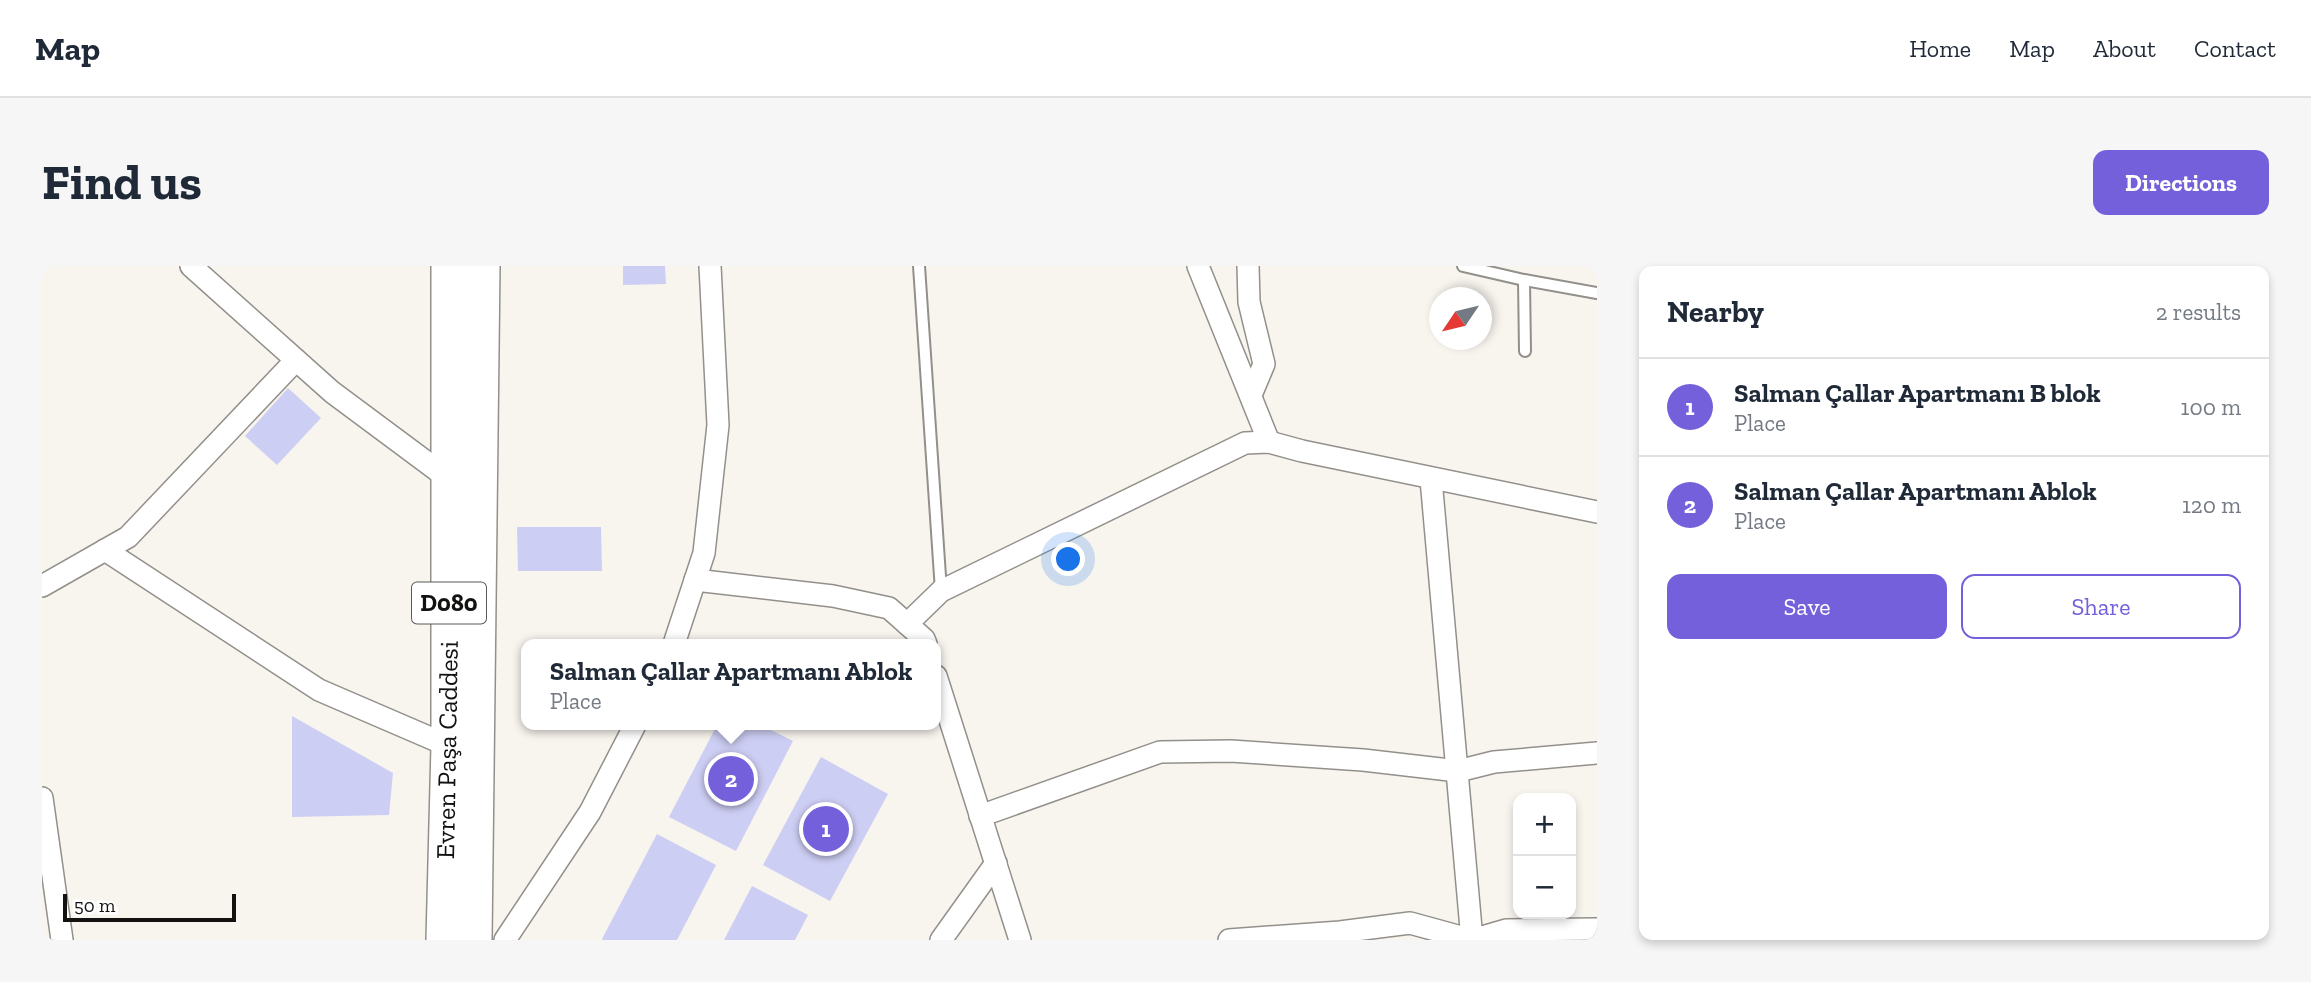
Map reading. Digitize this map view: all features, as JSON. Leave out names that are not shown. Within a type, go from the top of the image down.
[{"type":"highway","name":"Evren Paşa Caddesi","points":[[444,940],[449,746],[449,266]]},
{"type":"highway","name":"Evren Paşa Caddesi","points":[[474,940],[482,266]]},
{"type":"street","points":[[191,266],[332,392],[449,479]]},
{"type":"street","points":[[676,639],[704,553],[718,425],[710,266]]},
{"type":"street","points":[[1198,266],[1269,442]]},
{"type":"street","points":[[1248,266],[1249,302],[1264,364],[1251,395]]},
{"type":"street","points":[[42,586],[128,537],[296,360]]},
{"type":"street","points":[[907,624],[941,590],[1245,443],[1269,442],[1431,479],[1597,512]]},
{"type":"street","points":[[1431,479],[1472,940]]},
{"type":"street","points":[[105,550],[319,690],[449,746]]},
{"type":"street","points":[[695,580],[833,596],[877,605],[888,608],[924,639]]},
{"type":"street","points":[[941,692],[1020,940]]},
{"type":"street","points":[[505,940],[590,813],[632,730]]},
{"type":"street","points":[[980,816],[1160,752],[1244,752],[1363,760],[1458,771],[1494,762],[1597,753]]},
{"type":"street","points":[[42,798],[62,940]]},
{"type":"street","points":[[941,940],[996,863]]},
{"type":"street","points":[[1229,940],[1340,932],[1410,923],[1472,940],[1506,930],[1597,929]]},
{"type":"lane","points":[[919,266],[941,590]]},
{"type":"lane","points":[[1463,266],[1597,293]]},
{"type":"lane","points":[[1524,280],[1525,352]]},
{"type":"building","points":[[623,266],[665,266],[666,284],[623,285]]},
{"type":"building","points":[[288,388],[321,418],[277,465],[245,436]]},
{"type":"building","points":[[517,527],[601,527],[602,571],[518,571]]},
{"type":"building","points":[[292,716],[393,773],[389,815],[292,817]]},
{"type":"building","points":[[714,730],[771,730],[793,741],[736,851],[669,817]]},
{"type":"building","points":[[821,757],[888,794],[830,901],[763,865]]},
{"type":"building","points":[[657,834],[716,865],[677,940],[603,940],[602,939]]},
{"type":"building","points":[[752,886],[808,915],[795,940],[724,940]]},
{"type":"place","name":"Salman Çallar Apartmanı Ablok","points":[[731,779]]},
{"type":"place","name":"Salman Çallar Apartmanı B blok","points":[[826,829]]}]
